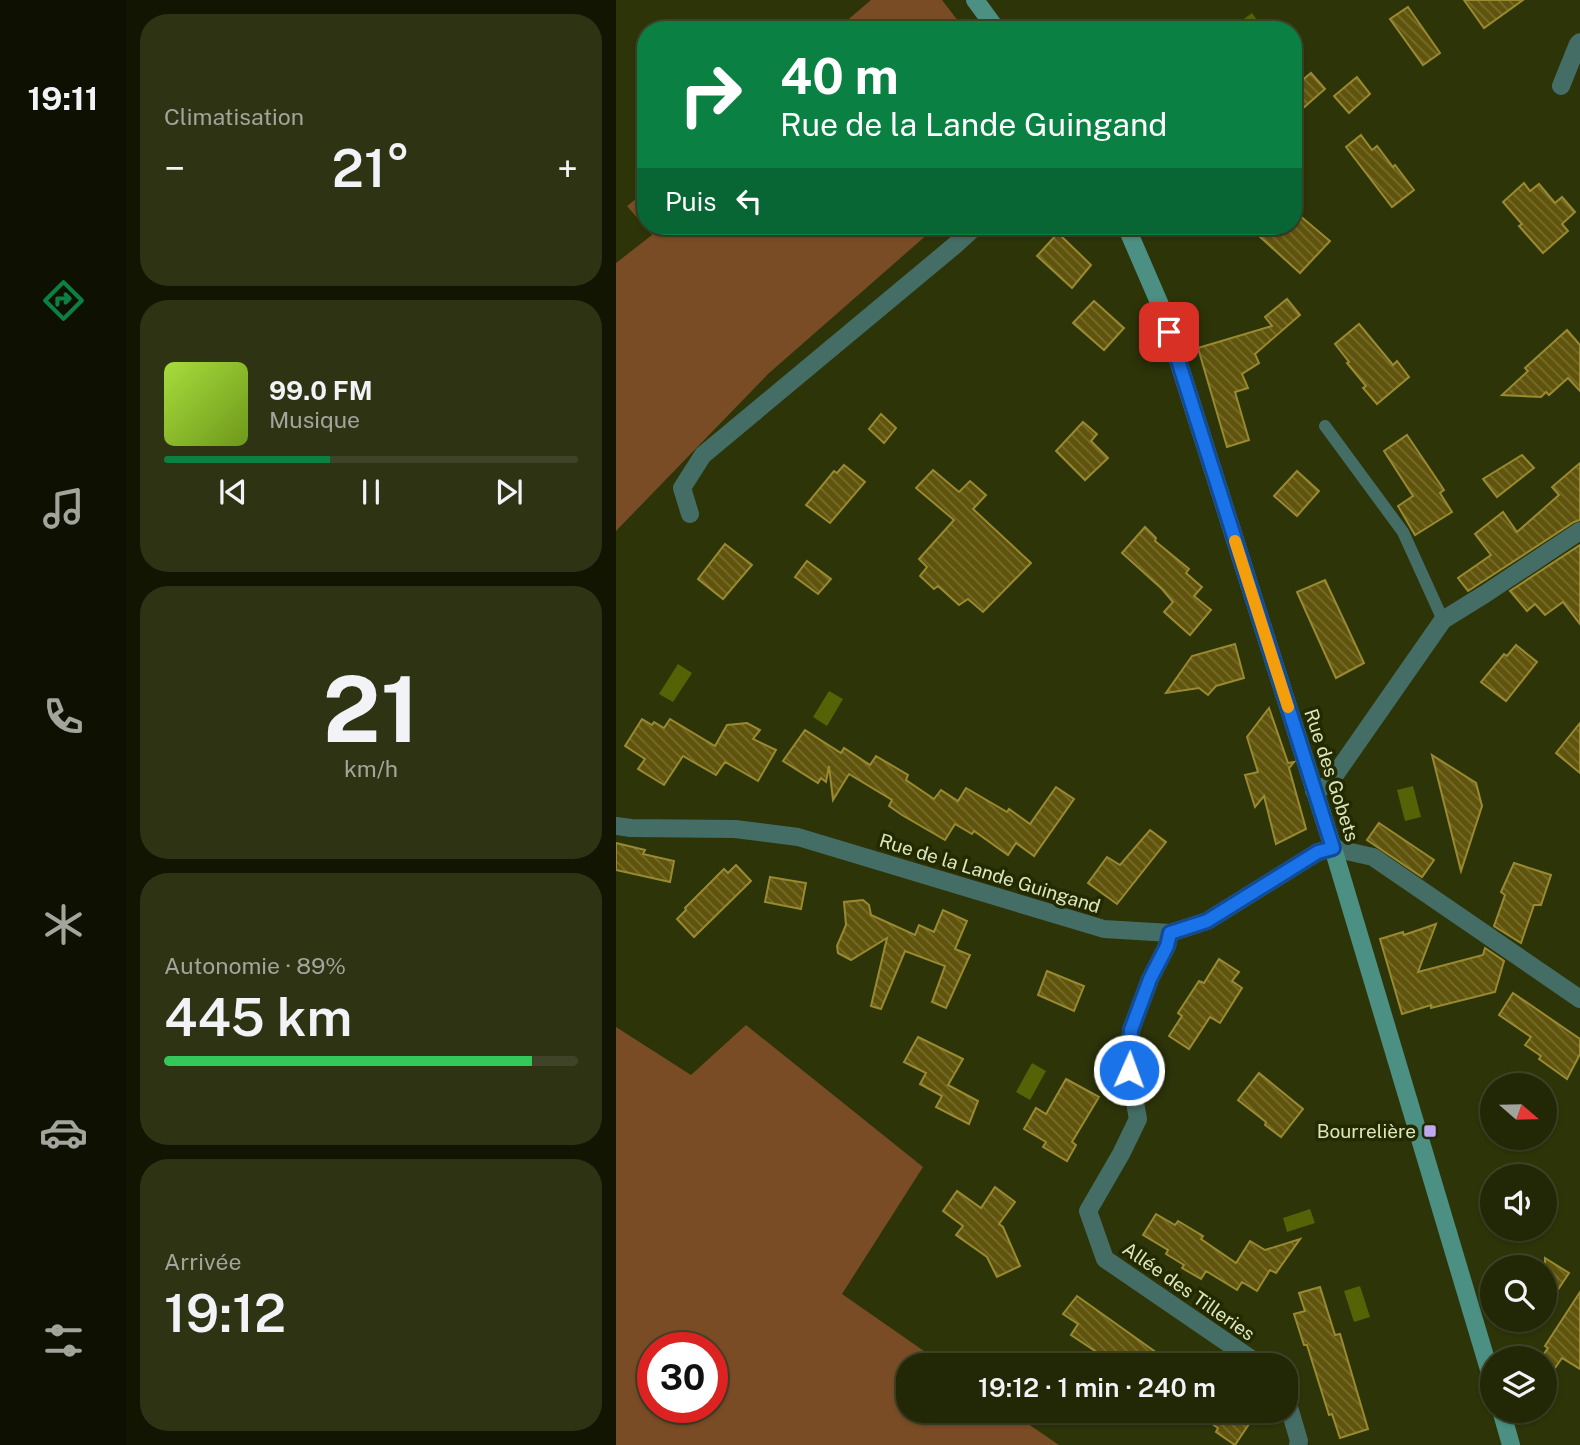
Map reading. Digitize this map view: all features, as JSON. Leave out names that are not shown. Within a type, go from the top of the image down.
[{"type":"main road","points":[[975,0],[990,21]]},
{"type":"main road","name":"Rue des Gobets","points":[[1130,235],[1161,307],[1333,848],[1482,1346]]},
{"type":"main road","points":[[1505,1423],[1511,1445]]},
{"type":"street","points":[[1561,86],[1580,42]]},
{"type":"street","points":[[690,514],[682,488],[703,455],[966,235]]},
{"type":"street","points":[[1314,791],[1328,785],[1443,620],[1580,531]]},
{"type":"street","name":"Rue de la Lande Guingand","points":[[616,826],[735,829],[798,837],[1104,929],[1170,933],[1207,921],[1318,852],[1333,848]]},
{"type":"street","points":[[1333,848],[1373,857],[1580,999]]},
{"type":"street","name":"Allée des Tilleries","points":[[1170,933],[1131,1030],[1129,1070],[1138,1119],[1088,1211],[1105,1259],[1242,1353]]},
{"type":"street","points":[[1294,1423],[1298,1445]]},
{"type":"lane","points":[[1325,426],[1403,531],[1443,620]]},
{"type":"shaded area","points":[[871,0],[942,0],[958,21],[846,21]]},
{"type":"shaded area","points":[[1252,13],[1258,21],[1241,21]]},
{"type":"shaded area","points":[[637,198],[637,218],[627,206]]},
{"type":"shaded area","points":[[652,235],[927,235],[768,374],[616,531],[616,263]]},
{"type":"shaded area","points":[[678,664],[692,673],[673,702],[659,694]]},
{"type":"shaded area","points":[[829,691],[843,699],[827,726],[813,717]]},
{"type":"shaded area","points":[[1413,786],[1421,817],[1405,821],[1397,790]]},
{"type":"shaded area","points":[[746,1025],[923,1167],[842,1294],[927,1353],[896,1353],[896,1423],[1027,1423],[1059,1445],[616,1445],[616,1027],[691,1075]]},
{"type":"shaded area","points":[[1032,1063],[1046,1071],[1030,1100],[1016,1092]]},
{"type":"shaded area","points":[[1310,1209],[1315,1223],[1287,1232],[1283,1218]]},
{"type":"shaded area","points":[[1360,1286],[1370,1317],[1354,1322],[1344,1291]]},
{"type":"building","points":[[1464,0],[1523,0],[1484,28]]},
{"type":"building","points":[[1408,7],[1440,53],[1423,65],[1390,19]]},
{"type":"building","points":[[1311,73],[1325,89],[1302,109],[1302,80]]},
{"type":"building","points":[[1357,77],[1370,94],[1349,113],[1334,96]]},
{"type":"building","points":[[1361,135],[1372,150],[1377,146],[1414,190],[1392,207],[1346,147]]},
{"type":"building","points":[[1524,183],[1530,191],[1539,184],[1555,203],[1562,197],[1575,212],[1562,224],[1568,231],[1543,253],[1519,226],[1522,224],[1503,202]]},
{"type":"building","points":[[1302,218],[1330,241],[1300,273],[1258,235],[1302,235]]},
{"type":"building","points":[[1056,235],[1060,235],[1091,265],[1072,288],[1037,256]]},
{"type":"building","points":[[1287,299],[1300,315],[1255,354],[1259,363],[1242,374],[1248,388],[1235,392],[1249,440],[1227,447],[1198,348],[1272,326],[1265,317]]},
{"type":"building","points":[[1094,301],[1124,328],[1104,350],[1073,323]]},
{"type":"building","points":[[1359,324],[1393,365],[1397,361],[1409,377],[1377,404],[1363,388],[1366,386],[1335,344]]},
{"type":"building","points":[[1567,330],[1580,345],[1580,391],[1568,378],[1549,395],[1546,392],[1541,397],[1502,395],[1528,371],[1525,368]]},
{"type":"building","points":[[881,414],[896,428],[884,443],[869,429]]},
{"type":"building","points":[[1083,422],[1097,434],[1091,441],[1108,458],[1085,480],[1056,451]]},
{"type":"building","points":[[1407,435],[1444,490],[1440,493],[1452,512],[1415,535],[1398,506],[1413,496],[1384,451]]},
{"type":"building","points":[[1522,455],[1534,468],[1497,497],[1483,479]]},
{"type":"building","points":[[1580,463],[1580,520],[1468,591],[1458,578],[1491,555],[1475,534],[1503,512],[1517,532],[1559,495],[1552,487]]},
{"type":"building","points":[[844,465],[865,482],[830,523],[806,505],[834,471],[837,473]]},
{"type":"building","points":[[933,470],[959,492],[970,481],[986,495],[973,509],[1031,563],[983,612],[968,599],[959,605],[938,586],[934,589],[920,576],[927,567],[919,559],[954,520],[916,488]]},
{"type":"building","points":[[1297,471],[1319,491],[1297,516],[1274,496]]},
{"type":"building","points":[[1145,527],[1156,538],[1155,541],[1189,569],[1186,573],[1202,587],[1194,596],[1211,610],[1190,635],[1164,612],[1173,602],[1122,553]]},
{"type":"building","points":[[725,544],[752,565],[723,599],[698,579]]},
{"type":"building","points":[[1580,545],[1580,624],[1563,602],[1545,615],[1535,604],[1527,611],[1510,591]]},
{"type":"building","points":[[807,561],[831,579],[818,594],[795,577]]},
{"type":"building","points":[[1325,580],[1364,663],[1336,678],[1297,592]]},
{"type":"building","points":[[1235,644],[1244,678],[1216,686],[1208,695],[1199,688],[1166,693],[1192,656]]},
{"type":"building","points":[[1516,645],[1537,662],[1506,701],[1481,682],[1504,654],[1507,656]]},
{"type":"building","points":[[1269,708],[1288,763],[1294,762],[1289,768],[1306,829],[1276,844],[1264,796],[1255,807],[1245,775],[1258,772],[1247,737]]},
{"type":"building","points":[[642,719],[664,728],[670,719],[715,746],[727,725],[747,723],[760,730],[753,739],[776,750],[758,781],[725,762],[716,775],[683,756],[664,785],[638,769],[645,759],[625,746]]},
{"type":"building","points":[[1580,723],[1580,773],[1556,753]]},
{"type":"building","points":[[805,730],[841,753],[844,748],[870,765],[876,756],[908,775],[906,780],[934,799],[941,790],[958,801],[966,788],[1007,812],[1009,809],[1030,824],[1056,787],[1074,799],[1034,856],[1016,843],[1008,855],[974,831],[972,834],[955,824],[945,840],[902,815],[889,806],[892,800],[849,774],[833,800],[829,766],[826,782],[821,778],[818,783],[783,761]]},
{"type":"building","points":[[1432,755],[1476,783],[1482,806],[1461,871]]},
{"type":"building","points":[[1379,823],[1434,860],[1422,877],[1367,840]]},
{"type":"building","points":[[1150,830],[1166,842],[1117,904],[1088,883],[1107,857],[1120,865]]},
{"type":"building","points":[[616,843],[645,850],[643,854],[674,861],[670,882],[616,870]]},
{"type":"building","points":[[1514,863],[1551,875],[1541,905],[1534,905],[1521,943],[1494,926],[1505,895],[1501,892]]},
{"type":"building","points":[[736,865],[751,881],[694,937],[677,919],[724,869],[728,873]]},
{"type":"building","points":[[770,877],[806,883],[801,909],[765,902]]},
{"type":"building","points":[[863,900],[869,905],[871,915],[915,935],[919,925],[934,932],[943,910],[967,921],[955,949],[970,955],[946,1008],[932,1002],[945,966],[905,951],[881,1009],[871,1006],[887,938],[851,960],[838,953],[837,946],[846,925],[844,902]]},
{"type":"building","points":[[1436,924],[1418,972],[1483,955],[1485,948],[1504,961],[1495,992],[1402,1014],[1380,939],[1403,932],[1404,935]]},
{"type":"building","points":[[1219,959],[1239,972],[1232,981],[1242,988],[1220,1023],[1210,1017],[1189,1049],[1169,1036],[1182,1016],[1178,1013],[1199,981],[1204,983]]},
{"type":"building","points":[[1047,971],[1084,986],[1074,1011],[1038,995]]},
{"type":"building","points":[[1513,993],[1580,1039],[1580,1054],[1567,1079],[1525,1045],[1531,1037],[1499,1015]]},
{"type":"building","points":[[918,1037],[963,1059],[948,1085],[978,1101],[969,1124],[936,1107],[942,1096],[920,1084],[926,1073],[904,1062]]},
{"type":"building","points":[[1259,1073],[1303,1109],[1281,1137],[1238,1100]]},
{"type":"building","points":[[1066,1079],[1099,1097],[1072,1142],[1076,1145],[1067,1161],[1043,1147],[1046,1142],[1024,1129],[1036,1108],[1046,1114]]},
{"type":"building","points":[[995,1187],[1015,1202],[999,1224],[1003,1227],[1020,1266],[997,1277],[987,1257],[956,1235],[963,1226],[943,1211],[957,1191],[981,1208]]},
{"type":"building","points":[[1156,1214],[1175,1225],[1178,1221],[1203,1236],[1201,1239],[1236,1263],[1250,1241],[1265,1250],[1300,1239],[1276,1273],[1270,1270],[1257,1291],[1242,1282],[1237,1290],[1206,1271],[1201,1279],[1182,1268],[1184,1265],[1166,1254],[1168,1250],[1143,1235]]},
{"type":"building","points":[[1557,1266],[1569,1273],[1557,1291]]},
{"type":"building","points":[[1320,1287],[1335,1335],[1340,1334],[1368,1429],[1340,1438],[1332,1414],[1329,1415],[1307,1345],[1304,1345],[1294,1314],[1305,1311],[1299,1293]]},
{"type":"building","points":[[1580,1292],[1580,1369],[1562,1358],[1557,1365],[1557,1346],[1545,1346],[1554,1332],[1557,1332],[1557,1327]]},
{"type":"building","points":[[1077,1296],[1157,1353],[1098,1353],[1071,1335],[1078,1324],[1063,1314]]},
{"type":"building","points":[[1211,1423],[1249,1424],[1235,1445],[1216,1432],[1218,1428]]},
{"type":"slow traffic","points":[[1235,541],[1288,707]]},
{"type":"place","name":"Bourrelière","points":[[1430,1131]]},
{"type":"route","points":[[1129,1070],[1131,1030],[1170,933],[1207,921],[1318,852],[1333,848],[1169,332]]}]
